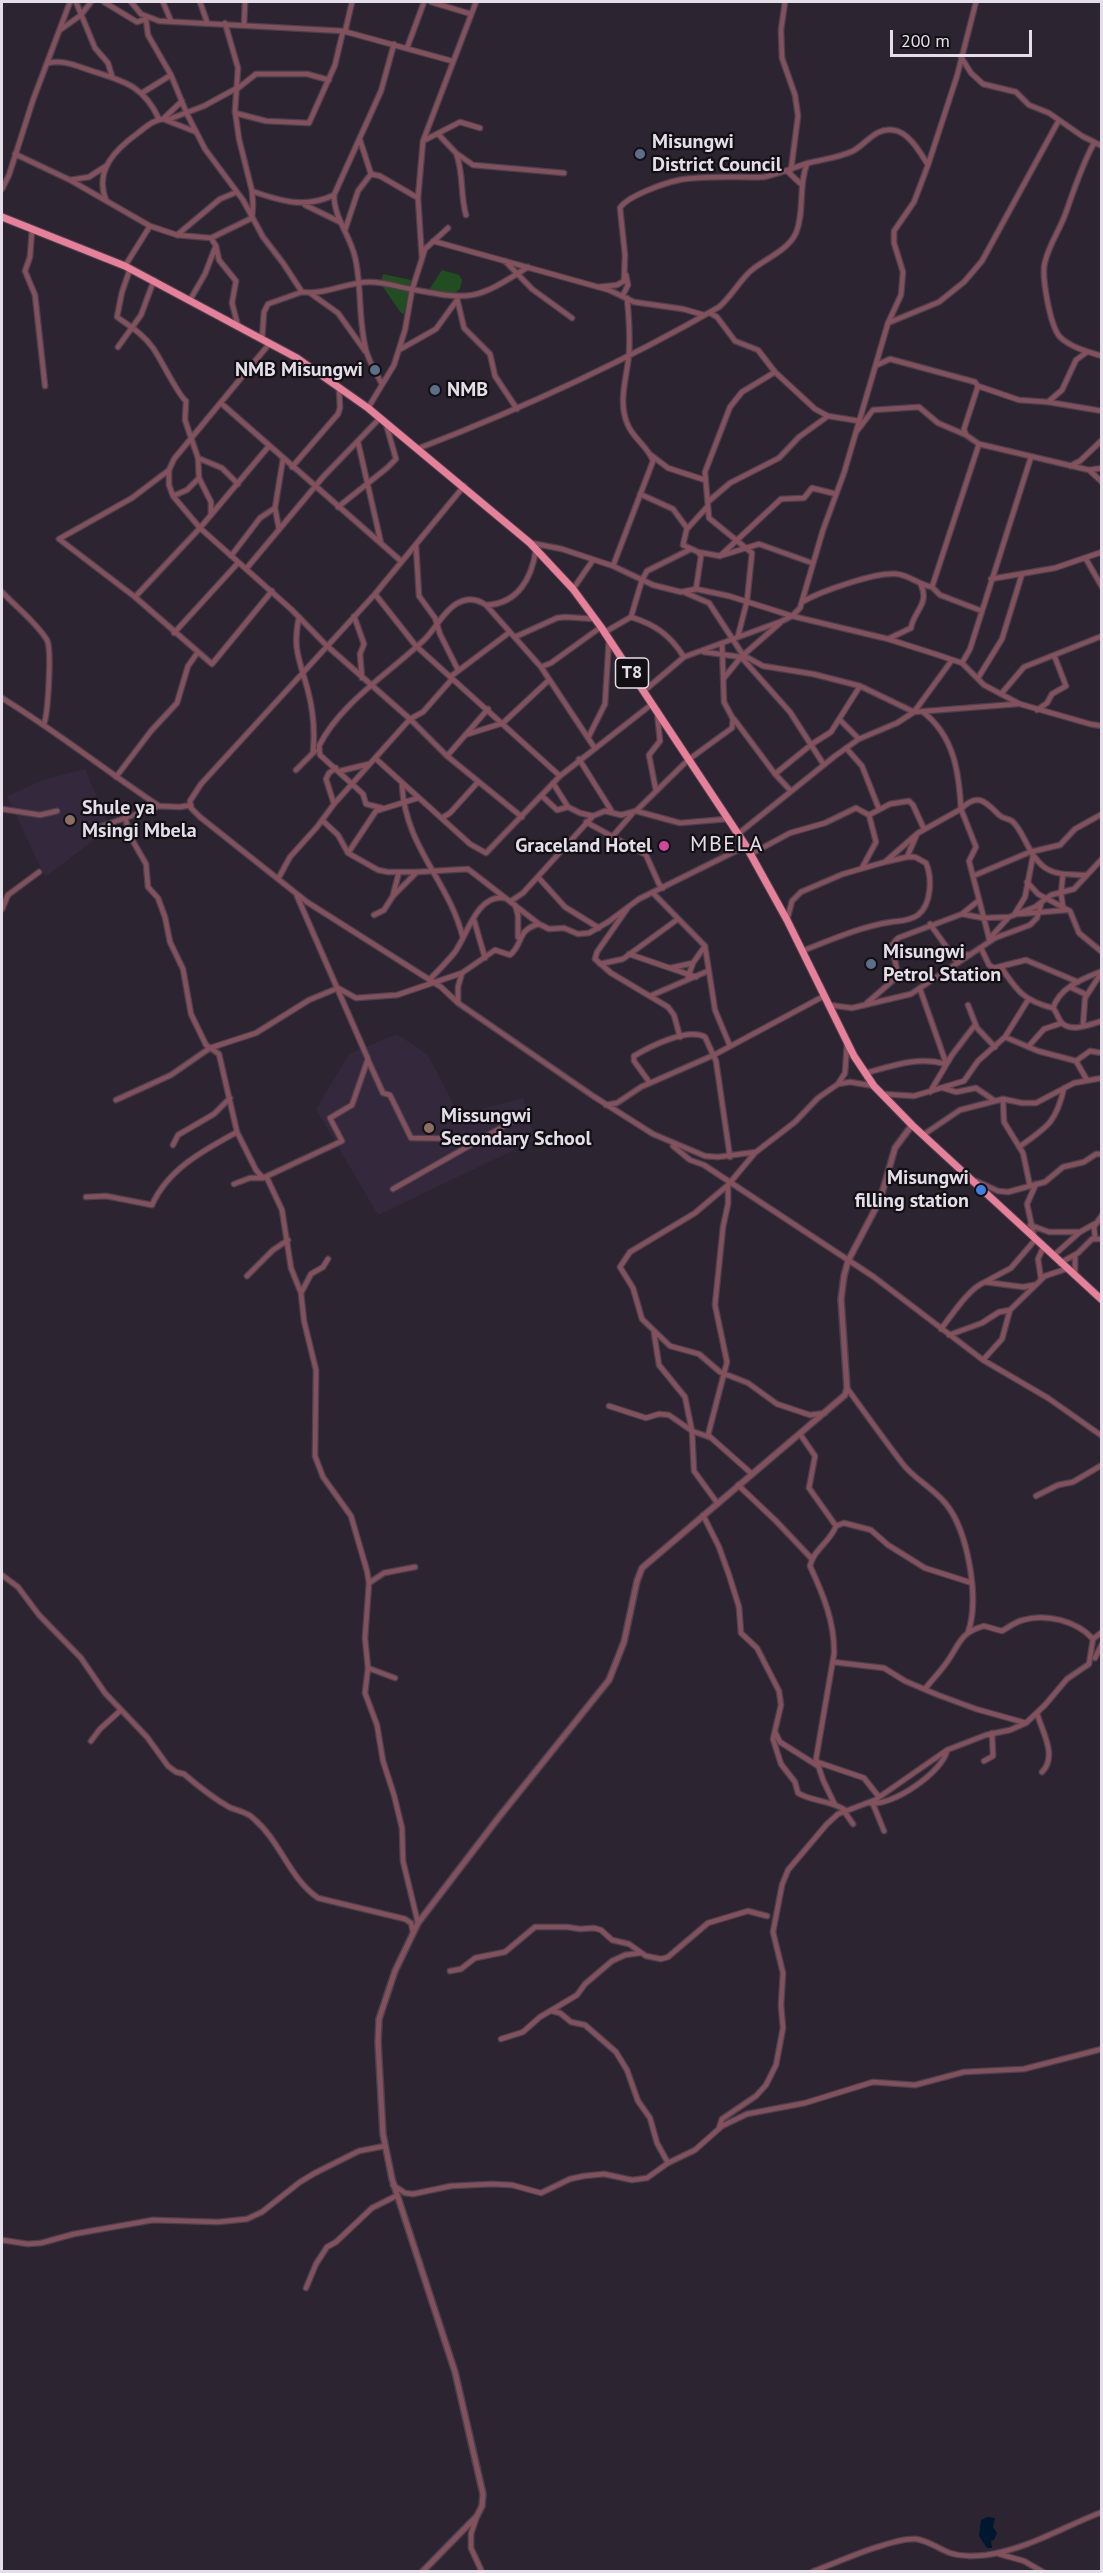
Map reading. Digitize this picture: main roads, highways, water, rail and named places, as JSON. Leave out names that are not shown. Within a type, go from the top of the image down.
[{"type":"highway","name":"T8","points":[[2,217],[128,267],[270,343],[339,385],[464,486],[533,546],[573,589],[596,619],[746,846],[787,920],[848,1043],[874,1086],[912,1125],[1101,1300]]},
{"type":"water","points":[[987,2517],[995,2518],[993,2527],[997,2533],[991,2541],[992,2548],[987,2548],[979,2536],[981,2520]]},
{"type":"place","name":"Misungwi District Council","points":[[640,154]]},
{"type":"place","name":"NMB Misungwi","points":[[375,370]]},
{"type":"place","name":"NMB","points":[[435,390]]},
{"type":"place","name":"Shule ya Msingi Mbela","points":[[70,820]]},
{"type":"place","name":"Graceland Hotel","points":[[664,846]]},
{"type":"place","name":"Misungwi Petrol Station","points":[[871,964]]},
{"type":"place","name":"Missungwi Secondary School","points":[[429,1128]]},
{"type":"place","name":"Misungwi filling station","points":[[981,1190]]},
{"type":"district","name":"MBELA","points":[[727,845]]}]
